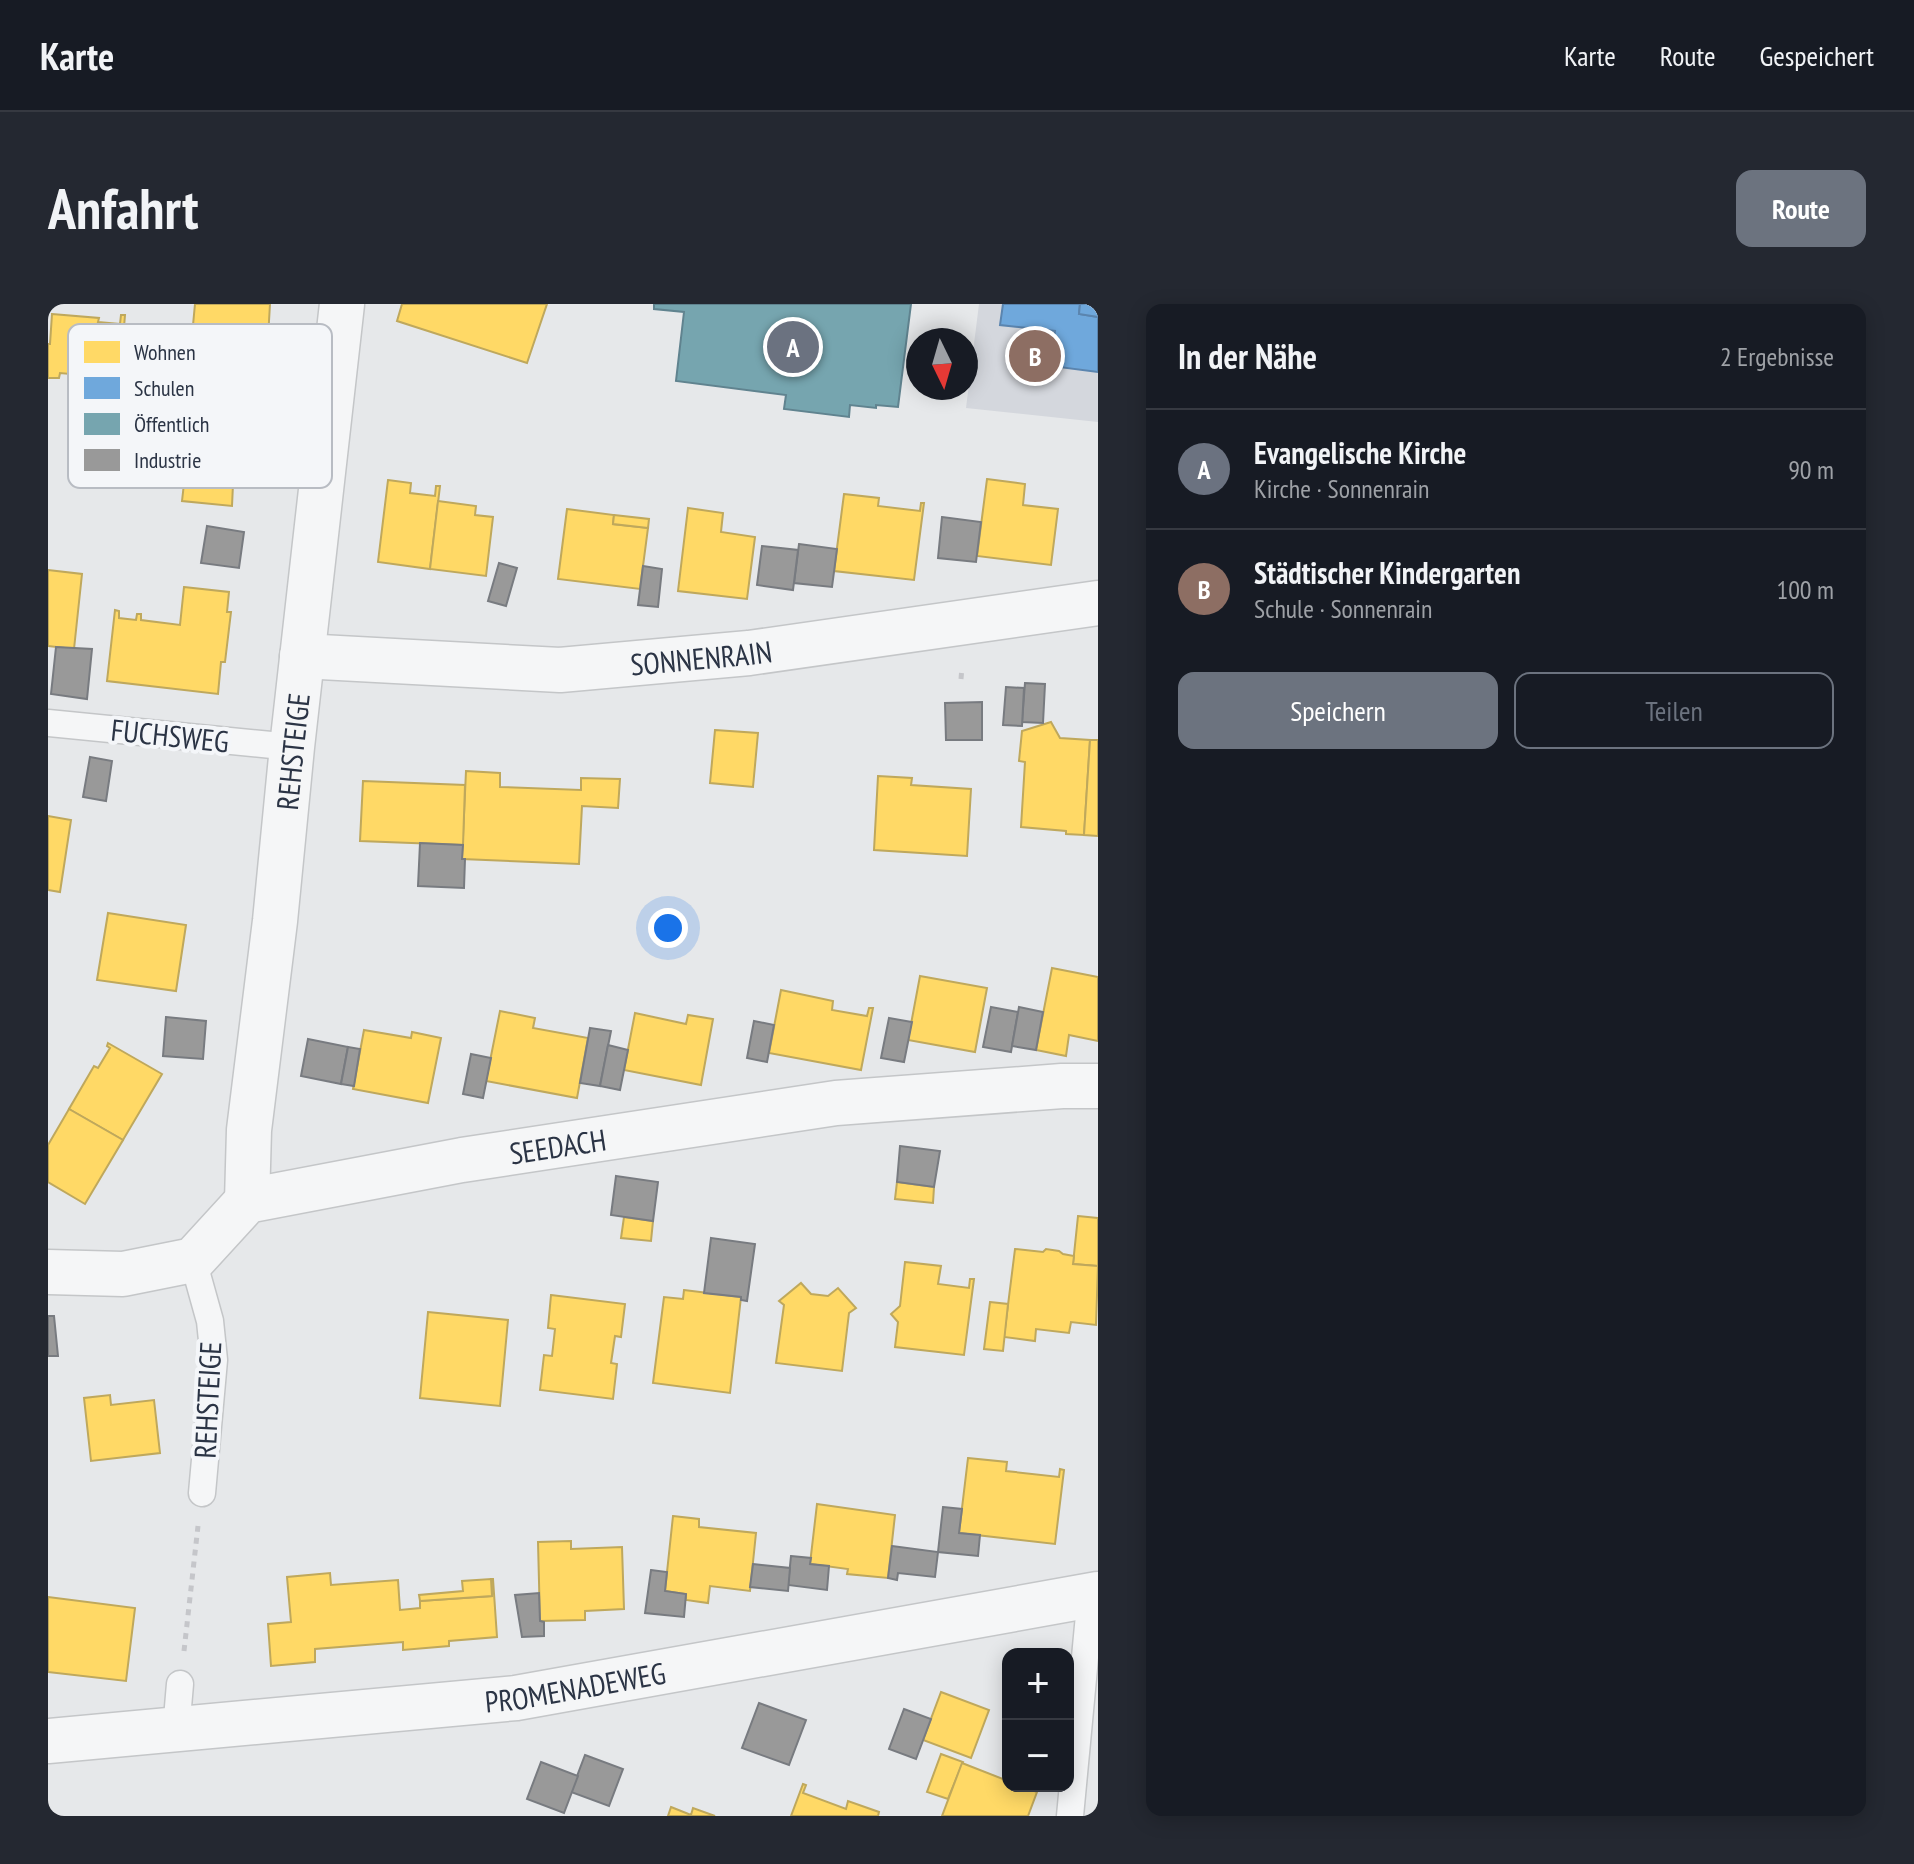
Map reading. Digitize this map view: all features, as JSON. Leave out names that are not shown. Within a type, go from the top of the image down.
[{"type":"street","name":"REHSTEIGE","points":[[332,392],[342,304]]},
{"type":"street","name":"REHSTEIGE","points":[[247,1201],[249,1130],[275,921],[321,488]]},
{"type":"street","name":"SONNENRAIN","points":[[302,656],[560,670],[749,653],[1098,603]]},
{"type":"street","name":"SEEDACH","points":[[247,1201],[462,1160],[823,1105],[1062,1086],[1098,1086]]},
{"type":"street","points":[[48,1272],[123,1274],[193,1260],[247,1201]]},
{"type":"street","name":"PROMENADEWEG","points":[[48,1741],[516,1698],[1095,1594]]},
{"type":"lane","name":"FUCHSWEG","points":[[48,723],[292,747]]},
{"type":"lane","name":"REHSTEIGE","points":[[193,1260],[210,1321],[214,1360],[202,1493]]},
{"type":"lane","points":[[1070,1816],[1095,1594]]},
{"type":"lane","points":[[176,1730],[180,1684]]},
{"type":"path","points":[[180,1684],[202,1493]]},
{"type":"shaded area","points":[[979,304],[1098,304],[1098,422],[966,408],[967,400],[978,400],[976,328]]},
{"type":"building: Wohnen","points":[[195,304],[270,304],[269,324],[193,324]]},
{"type":"building: Wohnen","points":[[402,304],[547,304],[527,363],[397,321]]},
{"type":"building: Wohnen","points":[[52,314],[99,318],[98,322],[120,324],[68,324],[68,374],[60,373],[59,378],[48,378]]},
{"type":"building: Wohnen","points":[[987,479],[1025,484],[1023,505],[1058,509],[1051,565],[977,556]]},
{"type":"building: Wohnen","points":[[388,480],[411,483],[410,493],[435,496],[436,486],[440,486],[430,569],[378,562]]},
{"type":"building: Wohnen","points":[[183,488],[233,488],[232,506],[182,501]]},
{"type":"building: Wohnen","points":[[844,494],[879,498],[878,506],[920,511],[921,503],[924,503],[914,580],[834,571]]},
{"type":"building: Wohnen","points":[[438,501],[476,506],[475,515],[493,517],[486,576],[430,569]]},
{"type":"building: Wohnen","points":[[688,508],[723,513],[721,532],[755,537],[747,599],[678,591]]},
{"type":"building: Wohnen","points":[[567,509],[614,515],[613,524],[648,528],[640,589],[558,579]]},
{"type":"building: Wohnen","points":[[614,515],[649,519],[648,528],[613,524]]},
{"type":"building: Wohnen","points":[[48,570],[82,574],[74,649],[48,646]]},
{"type":"building: Wohnen","points":[[184,587],[229,592],[227,612],[231,612],[218,694],[107,681],[115,610],[119,611],[119,618],[136,620],[137,614],[141,614],[141,620],[180,625]]},
{"type":"building: Wohnen","points":[[1051,722],[1060,738],[1090,740],[1084,835],[1021,827],[1025,762],[1019,761],[1022,731]]},
{"type":"building: Wohnen","points":[[715,730],[758,733],[753,787],[710,783]]},
{"type":"building: Wohnen","points":[[1090,740],[1098,740],[1098,836],[1084,835]]},
{"type":"building: Wohnen","points":[[466,771],[500,773],[500,787],[581,790],[581,778],[620,779],[618,808],[582,806],[579,864],[462,859]]},
{"type":"building: Wohnen","points":[[878,776],[912,778],[911,785],[971,789],[967,856],[874,850]]},
{"type":"building: Wohnen","points":[[363,781],[465,785],[463,845],[360,841]]},
{"type":"building: Wohnen","points":[[48,816],[71,820],[60,892],[48,890]]},
{"type":"building: Wohnen","points":[[108,913],[186,925],[176,991],[97,980]]},
{"type":"building: Wohnen","points":[[1052,968],[1098,977],[1098,1041],[1069,1035],[1066,1056],[1036,1050]]},
{"type":"building: Wohnen","points":[[920,976],[987,988],[975,1052],[908,1040]]},
{"type":"building: Wohnen","points":[[781,990],[833,1001],[832,1010],[867,1016],[869,1008],[873,1008],[861,1070],[769,1053]]},
{"type":"building: Wohnen","points":[[500,1011],[535,1018],[533,1028],[588,1038],[577,1098],[486,1081]]},
{"type":"building: Wohnen","points":[[635,1013],[686,1024],[688,1015],[713,1019],[701,1085],[624,1070]]},
{"type":"building: Wohnen","points":[[364,1030],[411,1038],[412,1032],[441,1038],[428,1103],[353,1089]]},
{"type":"building: Wohnen","points":[[108,1043],[162,1074],[123,1140],[69,1109],[94,1066],[98,1068],[110,1048]]},
{"type":"building: Wohnen","points":[[69,1109],[123,1140],[85,1204],[48,1182],[48,1145]]},
{"type":"building: Wohnen","points":[[897,1182],[934,1187],[933,1203],[895,1199]]},
{"type":"building: Wohnen","points":[[1078,1216],[1098,1218],[1098,1266],[1073,1264]]},
{"type":"building: Wohnen","points":[[624,1217],[653,1221],[651,1241],[621,1238]]},
{"type":"building: Wohnen","points":[[1015,1249],[1059,1251],[1074,1256],[1073,1264],[1098,1266],[1096,1325],[1071,1322],[1069,1333],[1036,1329],[1035,1341],[1004,1337]]},
{"type":"building: Wohnen","points":[[905,1262],[941,1266],[938,1284],[969,1288],[970,1279],[974,1279],[964,1355],[895,1347],[898,1322],[891,1314],[900,1306]]},
{"type":"building: Wohnen","points":[[801,1283],[811,1294],[828,1296],[838,1288],[856,1308],[849,1313],[842,1371],[776,1363],[784,1305],[779,1301]]},
{"type":"building: Wohnen","points":[[684,1290],[741,1297],[730,1393],[653,1383],[664,1297],[683,1299]]},
{"type":"building: Wohnen","points":[[551,1295],[625,1304],[621,1337],[615,1336],[611,1363],[617,1364],[613,1399],[540,1390],[544,1355],[552,1356],[555,1329],[548,1328]]},
{"type":"building: Wohnen","points":[[990,1302],[1008,1304],[1003,1351],[984,1349]]},
{"type":"building: Wohnen","points":[[428,1312],[508,1320],[500,1406],[420,1398]]},
{"type":"building: Wohnen","points":[[110,1395],[111,1405],[154,1400],[160,1453],[91,1461],[84,1398]]},
{"type":"building: Wohnen","points":[[968,1458],[1007,1462],[1006,1471],[1059,1477],[1060,1469],[1064,1470],[1055,1544],[959,1533]]},
{"type":"building: Wohnen","points":[[817,1504],[895,1515],[888,1578],[847,1574],[848,1569],[810,1564]]},
{"type":"building: Wohnen","points":[[673,1516],[699,1519],[699,1527],[756,1533],[750,1591],[710,1586],[708,1603],[686,1600],[686,1594],[665,1591]]},
{"type":"building: Wohnen","points":[[571,1541],[571,1549],[622,1547],[624,1609],[585,1611],[585,1620],[540,1621],[538,1542]]},
{"type":"building: Wohnen","points":[[330,1573],[331,1585],[398,1580],[400,1610],[420,1608],[420,1601],[492,1596],[493,1579],[497,1637],[449,1641],[449,1646],[403,1650],[403,1642],[315,1649],[315,1662],[271,1666],[268,1624],[291,1622],[287,1577]]},
{"type":"building: Wohnen","points":[[491,1579],[492,1596],[420,1601],[419,1595],[463,1591],[462,1581]]},
{"type":"building: Wohnen","points":[[48,1597],[135,1608],[126,1681],[48,1672]]},
{"type":"building: Wohnen","points":[[941,1692],[989,1710],[971,1758],[923,1740]]},
{"type":"building: Wohnen","points":[[941,1754],[963,1762],[948,1799],[927,1792]]},
{"type":"building: Wohnen","points":[[962,1763],[1002,1779],[1002,1792],[1037,1792],[1028,1816],[942,1816]]},
{"type":"building: Wohnen","points":[[803,1784],[806,1785],[803,1793],[846,1809],[848,1801],[879,1812],[878,1816],[791,1816]]},
{"type":"building: Wohnen","points":[[671,1807],[691,1815],[693,1808],[715,1816],[668,1816]]},
{"type":"building: Schulen","points":[[1003,304],[1080,304],[1079,314],[1098,317],[1098,372],[1051,366],[1055,331],[1000,325]]},
{"type":"building: Schulen","points":[[1080,304],[1098,304],[1098,317],[1079,314]]},
{"type":"building: Öffentlich","points":[[654,304],[911,304],[898,407],[850,405],[849,417],[784,409],[786,395],[676,381],[684,312],[654,309]]},
{"type":"building: Industrie","points":[[942,517],[981,522],[976,562],[938,558]]},
{"type":"building: Industrie","points":[[207,526],[244,532],[239,568],[201,563]]},
{"type":"building: Industrie","points":[[799,544],[837,549],[832,587],[794,583]]},
{"type":"building: Industrie","points":[[762,546],[798,550],[793,590],[757,585]]},
{"type":"building: Industrie","points":[[499,563],[517,568],[506,606],[488,601]]},
{"type":"building: Industrie","points":[[643,566],[662,569],[658,607],[638,605]]},
{"type":"building: Industrie","points":[[56,647],[92,649],[87,699],[51,694]]},
{"type":"building: Industrie","points":[[1025,683],[1045,684],[1043,723],[1022,722]]},
{"type":"building: Industrie","points":[[1006,687],[1024,688],[1022,726],[1003,725]]},
{"type":"building: Industrie","points":[[982,702],[982,740],[946,740],[945,703]]},
{"type":"building: Industrie","points":[[90,757],[112,761],[106,801],[83,797]]},
{"type":"building: Industrie","points":[[420,843],[463,845],[464,888],[418,886]]},
{"type":"building: Industrie","points":[[991,1007],[1018,1012],[1011,1052],[983,1047]]},
{"type":"building: Industrie","points":[[1019,1007],[1043,1012],[1036,1050],[1012,1046]]},
{"type":"building: Industrie","points":[[166,1017],[206,1021],[203,1059],[163,1056]]},
{"type":"building: Industrie","points":[[889,1018],[912,1022],[904,1062],[881,1058]]},
{"type":"building: Industrie","points":[[754,1021],[774,1025],[767,1062],[747,1058]]},
{"type":"building: Industrie","points":[[590,1028],[611,1031],[600,1086],[580,1083]]},
{"type":"building: Industrie","points":[[308,1039],[348,1047],[341,1084],[301,1076]]},
{"type":"building: Industrie","points":[[608,1045],[628,1050],[620,1090],[600,1086]]},
{"type":"building: Industrie","points":[[348,1047],[360,1049],[354,1086],[341,1084]]},
{"type":"building: Industrie","points":[[471,1054],[491,1058],[483,1098],[463,1094]]},
{"type":"building: Industrie","points":[[900,1146],[940,1151],[934,1187],[897,1182]]},
{"type":"building: Industrie","points":[[616,1176],[658,1182],[653,1221],[611,1215]]},
{"type":"building: Industrie","points":[[711,1238],[755,1244],[747,1301],[741,1300],[741,1297],[704,1293]]},
{"type":"building: Industrie","points":[[48,1316],[54,1316],[58,1356],[48,1356]]},
{"type":"building: Industrie","points":[[943,1507],[962,1509],[959,1533],[980,1535],[978,1556],[938,1552]]},
{"type":"building: Industrie","points":[[892,1546],[938,1552],[935,1577],[898,1573],[897,1580],[888,1578]]},
{"type":"building: Industrie","points":[[791,1556],[811,1558],[810,1564],[829,1566],[827,1590],[788,1585]]},
{"type":"building: Industrie","points":[[753,1564],[790,1568],[788,1591],[750,1587]]},
{"type":"building: Industrie","points":[[651,1570],[667,1572],[665,1591],[686,1594],[684,1617],[645,1613]]},
{"type":"building: Industrie","points":[[539,1593],[544,1636],[522,1637],[515,1595]]},
{"type":"building: Industrie","points":[[759,1703],[806,1720],[789,1765],[742,1748]]},
{"type":"building: Industrie","points":[[904,1709],[931,1719],[916,1759],[889,1749]]},
{"type":"building: Industrie","points":[[585,1755],[623,1769],[609,1806],[571,1792]]},
{"type":"building: Industrie","points":[[541,1762],[578,1776],[564,1813],[527,1799]]},
{"type":"place","name":"Evangelische Kirche","points":[[793,347]]},
{"type":"place","name":"Städtischer Kindergarten","points":[[1035,356]]}]
